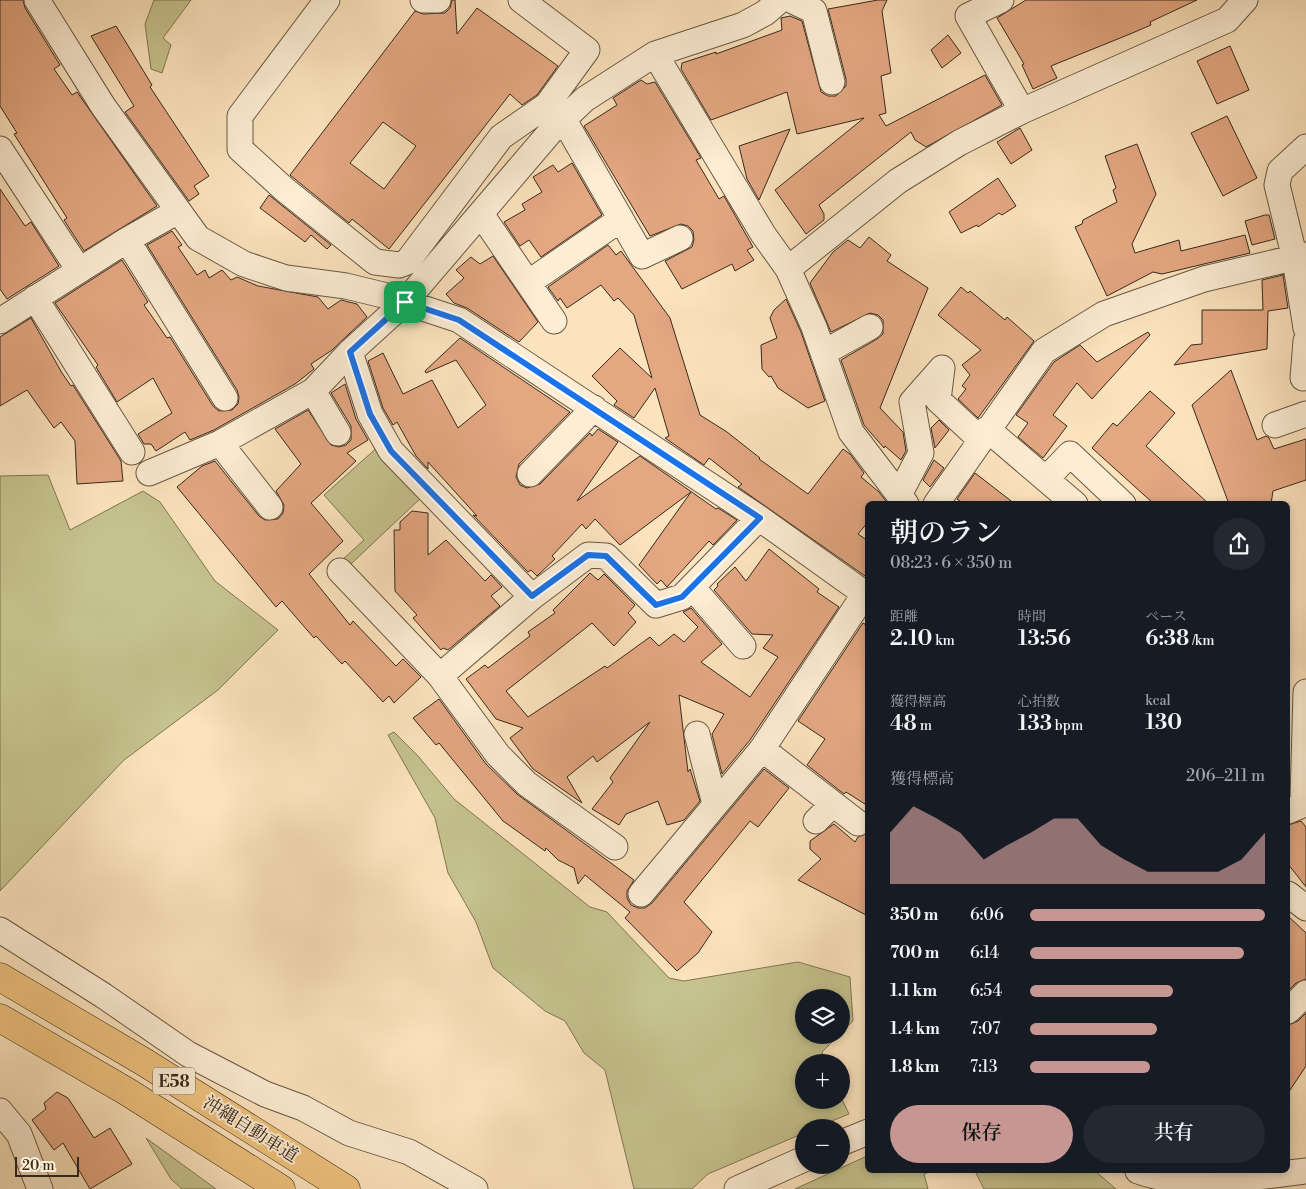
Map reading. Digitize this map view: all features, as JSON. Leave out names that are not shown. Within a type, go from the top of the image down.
[{"type":"highway","name":"沖縄自動車道","points":[[0,977],[144,1062],[346,1189]]},
{"type":"highway","name":"沖縄自動車道","points":[[0,1018],[126,1091],[281,1189]]},
{"type":"street","points":[[37,0],[103,106],[198,238],[244,264],[286,278],[346,286],[405,302],[459,320],[760,518],[865,594]]},
{"type":"street","points":[[327,0],[240,116],[240,149],[284,188],[375,262],[398,265],[407,262],[501,137],[547,105],[587,50],[521,0]]},
{"type":"street","points":[[423,0],[438,0]]},
{"type":"street","points":[[148,473],[220,443],[313,391],[350,352],[405,302],[564,120],[585,100],[655,54],[743,24],[765,13],[780,0]]},
{"type":"street","points":[[791,0],[814,11],[832,82]]},
{"type":"street","points":[[1001,0],[968,16],[1022,111]]},
{"type":"street","points":[[788,269],[898,181],[959,143],[1022,111],[1226,20],[1245,0]]},
{"type":"street","points":[[655,54],[758,225],[788,269],[814,326],[851,432],[902,499]]},
{"type":"street","points":[[564,120],[642,256],[680,238]]},
{"type":"street","points":[[1306,147],[1280,171],[1277,185],[1300,257],[1306,328]]},
{"type":"street","points":[[0,149],[79,270]]},
{"type":"street","points":[[0,320],[127,240],[178,211]]},
{"type":"street","points":[[481,214],[554,321]]},
{"type":"street","points":[[528,283],[621,219]]},
{"type":"street","points":[[127,240],[224,398]]},
{"type":"street","points":[[938,501],[1044,351],[1104,314],[1204,279],[1300,257]]},
{"type":"street","points":[[35,298],[132,452]]},
{"type":"street","points":[[823,353],[870,327]]},
{"type":"street","points":[[1303,378],[1306,341]]},
{"type":"street","points":[[350,352],[370,414],[391,451],[532,596]]},
{"type":"street","points":[[902,499],[921,453],[912,402],[942,368],[938,400],[1046,479],[1072,501]]},
{"type":"street","points":[[313,391],[338,433]]},
{"type":"street","points":[[530,474],[594,408]]},
{"type":"street","points":[[1275,425],[1306,414]]},
{"type":"street","points":[[220,443],[270,507]]},
{"type":"street","points":[[1046,479],[1070,454],[1120,501]]},
{"type":"street","points":[[440,676],[532,596],[588,555],[606,556],[656,605],[682,597],[760,518]]},
{"type":"street","points":[[340,571],[440,676],[498,755],[527,784],[615,848]]},
{"type":"street","points":[[692,587],[743,646]]},
{"type":"street","points":[[640,894],[762,749],[858,604],[865,598]]},
{"type":"street","points":[[1290,810],[1300,806],[1303,799],[1306,692]]},
{"type":"street","points":[[697,734],[715,804]]},
{"type":"street","points":[[762,749],[858,823]]},
{"type":"street","points":[[816,821],[833,804]]},
{"type":"street","points":[[1290,896],[1306,908]]},
{"type":"street","points":[[0,930],[104,996],[188,1054],[265,1094],[303,1108],[349,1133],[409,1152],[475,1189]]},
{"type":"street","points":[[1290,1009],[1306,993]]},
{"type":"street","points":[[0,1111],[20,1134],[40,1189]]},
{"type":"street","points":[[850,1139],[865,1133]]},
{"type":"street","points":[[737,1189],[795,1163]]},
{"type":"street","points":[[1290,1173],[1306,1171]]},
{"type":"street","points":[[1144,1173],[1163,1180],[1194,1183],[1287,1173]]},
{"type":"shaded area","points":[[154,0],[191,0],[163,38],[171,45],[162,73],[151,69],[145,24]]},
{"type":"shaded area","points":[[380,445],[423,496],[335,579],[329,572],[364,540],[324,495]]},
{"type":"shaded area","points":[[48,475],[70,530],[143,491],[160,502],[215,581],[278,630],[218,690],[124,760],[0,891],[0,476]]},
{"type":"shaded area","points":[[394,732],[418,756],[454,799],[590,907],[607,912],[669,978],[684,981],[798,962],[850,977],[853,1021],[850,1024],[850,989],[795,989],[795,1044],[830,1044],[822,1052],[823,1054],[795,1054],[795,1109],[847,1109],[849,1114],[837,1119],[795,1119],[795,1137],[708,1174],[692,1189],[634,1189],[605,1070],[584,1053],[565,1021],[545,1011],[493,968],[476,922],[448,873],[435,818],[388,735]]},
{"type":"shaded area","points":[[146,1138],[216,1189],[182,1189],[171,1179]]},
{"type":"shaded area","points":[[865,1157],[865,1173],[927,1173],[924,1174],[928,1189],[795,1189],[828,1174],[850,1174],[850,1164]]},
{"type":"shaded area","points":[[976,1173],[1097,1173],[1116,1189],[984,1189]]},
{"type":"building","points":[[0,0],[23,0],[25,8],[60,65],[54,69],[72,95],[77,92],[157,206],[84,251],[64,220],[67,218],[14,134],[17,133],[0,106]]},
{"type":"building","points":[[452,0],[455,0],[457,34],[477,8],[558,66],[537,95],[522,105],[510,94],[389,249],[352,219],[349,223],[290,175],[415,11],[423,14],[445,13],[450,8]],"holes":[[[383,122],[416,146],[384,189],[350,163]]]},
{"type":"building","points":[[887,0],[882,11],[891,73],[881,76],[886,113],[879,115],[886,126],[985,75],[1002,105],[926,147],[915,140],[911,132],[819,205],[824,214],[824,220],[806,234],[775,190],[864,118],[797,134],[787,92],[711,120],[681,69],[682,63],[716,52],[716,54],[782,30],[781,18],[790,16],[802,21],[821,92],[828,96],[836,96],[846,86],[846,79],[828,9]]},
{"type":"building","points":[[1026,0],[1197,0],[1150,22],[1151,25],[1051,66],[1057,78],[1033,89],[1022,65],[1024,64],[997,18]]},
{"type":"building","points":[[116,26],[152,85],[150,87],[209,176],[194,186],[199,194],[189,201],[125,112],[134,106],[91,36]]},
{"type":"building","points":[[948,35],[961,53],[942,68],[931,50]]},
{"type":"building","points":[[1230,46],[1249,90],[1217,104],[1197,61]]},
{"type":"building","points":[[641,80],[647,84],[655,82],[701,158],[696,160],[719,199],[724,196],[753,247],[747,250],[754,260],[735,271],[732,264],[682,289],[665,261],[692,247],[694,240],[693,231],[688,226],[681,224],[650,236],[584,126],[617,105],[613,98]]},
{"type":"building","points":[[1227,116],[1257,178],[1223,196],[1191,133]]},
{"type":"building","points":[[1020,128],[1032,150],[1011,164],[997,142]]},
{"type":"building","points":[[790,129],[759,200],[747,179],[739,146]]},
{"type":"building","points":[[1137,144],[1156,194],[1132,244],[1135,253],[1179,240],[1181,251],[1245,235],[1250,253],[1162,274],[1153,272],[1107,296],[1075,227],[1082,224],[1083,220],[1117,202],[1113,190],[1116,188],[1105,156]]},
{"type":"building","points":[[572,163],[602,215],[541,257],[529,240],[520,246],[504,222],[525,210],[522,204],[542,192],[533,177],[553,165],[558,172]]},
{"type":"building","points":[[998,178],[1016,206],[1002,215],[999,213],[978,227],[977,225],[961,233],[949,212]]},
{"type":"building","points":[[0,189],[25,226],[31,222],[59,266],[7,299],[0,289]]},
{"type":"building","points":[[269,195],[331,245],[327,249],[311,235],[305,242],[260,208]]},
{"type":"building","points":[[1269,215],[1275,239],[1252,245],[1245,221]]},
{"type":"building","points":[[172,231],[182,245],[178,247],[197,275],[205,270],[209,278],[222,270],[231,280],[237,277],[258,286],[318,297],[328,309],[341,300],[357,304],[367,317],[332,350],[311,364],[314,369],[295,384],[214,430],[190,440],[185,432],[156,451],[151,444],[144,444],[138,434],[172,413],[153,378],[117,402],[96,367],[98,365],[55,303],[122,260],[148,302],[144,305],[167,338],[170,337],[213,406],[219,411],[232,410],[238,404],[237,390],[147,245]]},
{"type":"building","points":[[869,237],[891,255],[887,261],[928,288],[880,408],[903,432],[906,451],[901,460],[885,446],[884,448],[864,425],[841,360],[883,334],[883,320],[878,315],[870,313],[831,332],[810,283],[833,252],[848,240],[860,248]]},
{"type":"building","points":[[608,245],[616,255],[621,251],[670,318],[700,415],[727,432],[759,459],[808,494],[843,449],[850,454],[864,473],[861,477],[879,492],[886,501],[865,501],[865,526],[858,534],[865,539],[865,576],[738,487],[742,484],[709,458],[704,465],[665,438],[669,436],[655,388],[634,418],[614,405],[617,401],[592,376],[620,348],[652,378],[634,315],[618,298],[614,301],[601,285],[567,308],[560,298],[558,301],[548,287]]},
{"type":"building","points":[[493,256],[538,322],[519,342],[467,308],[454,303],[446,294],[464,278],[456,270],[471,257],[480,264]]},
{"type":"building","points":[[1283,275],[1288,308],[1268,311],[1267,349],[1174,365],[1191,345],[1202,344],[1202,310],[1263,310],[1262,280]]},
{"type":"building","points":[[961,287],[968,293],[970,291],[1005,320],[1007,317],[1034,341],[978,418],[958,399],[966,389],[962,386],[970,375],[962,365],[981,350],[938,315]]},
{"type":"building","points":[[786,299],[801,332],[825,401],[808,408],[778,388],[771,376],[769,377],[762,369],[761,345],[777,338],[770,318],[774,310]]},
{"type":"building","points":[[31,318],[62,373],[71,386],[73,385],[121,461],[123,481],[77,484],[75,441],[61,422],[54,428],[27,390],[0,406],[0,337]]},
{"type":"building","points":[[1148,332],[1150,335],[1092,399],[1077,383],[1053,415],[1067,426],[1043,458],[1018,437],[1028,423],[1016,415],[1054,362],[1080,345],[1097,362]]},
{"type":"building","points":[[460,338],[570,412],[519,464],[516,477],[520,485],[527,488],[540,484],[590,433],[592,436],[598,429],[618,442],[577,501],[640,456],[716,509],[718,508],[737,520],[713,545],[709,541],[667,587],[661,580],[657,584],[639,565],[691,492],[620,545],[595,519],[586,529],[582,524],[552,556],[555,559],[537,576],[531,570],[528,572],[473,515],[477,516],[428,462],[428,469],[416,456],[397,422],[393,425],[383,408],[368,361],[383,353],[403,394],[432,380],[458,428],[486,405],[456,360],[426,373],[425,371]]},
{"type":"building","points":[[1231,370],[1257,440],[1266,436],[1269,438],[1274,449],[1306,439],[1306,480],[1273,491],[1271,501],[1228,501],[1192,405]]},
{"type":"building","points":[[345,384],[356,419],[368,440],[347,453],[356,461],[311,503],[343,541],[309,574],[350,625],[353,621],[396,666],[403,659],[421,677],[394,703],[389,696],[383,702],[345,661],[342,664],[316,636],[314,638],[282,601],[276,607],[177,487],[202,466],[215,461],[259,516],[265,520],[278,519],[283,513],[284,505],[276,491],[301,464],[275,429],[308,410],[331,445],[339,447],[346,445],[351,440],[351,426],[331,393]]},
{"type":"building","points":[[1150,391],[1175,413],[1146,446],[1206,501],[1151,501],[1092,448],[1113,423],[1117,426]]},
{"type":"building","points":[[939,420],[949,430],[935,448],[931,428]]},
{"type":"building","points":[[934,460],[944,468],[930,487],[923,480]]},
{"type":"building","points":[[975,473],[1011,501],[960,501],[957,499]]},
{"type":"building","points":[[412,511],[428,513],[428,555],[446,540],[485,581],[491,575],[502,587],[491,596],[500,606],[448,650],[443,648],[441,650],[413,618],[417,615],[395,591],[394,530],[400,530],[400,522]]},
{"type":"building","points":[[769,549],[819,589],[817,592],[839,607],[750,740],[722,774],[712,734],[724,714],[679,695],[688,772],[690,769],[700,801],[684,820],[667,825],[658,801],[626,814],[619,825],[592,809],[613,782],[610,778],[650,722],[597,762],[593,756],[567,777],[582,803],[533,769],[510,738],[523,728],[496,719],[466,679],[485,665],[488,668],[530,636],[528,632],[555,613],[553,610],[590,573],[598,580],[604,574],[635,605],[628,613],[636,622],[614,646],[592,623],[506,691],[528,717],[605,666],[607,668],[650,637],[659,646],[674,634],[684,642],[698,627],[683,612],[691,608],[722,644],[701,662],[750,697],[778,657],[763,648],[773,635],[752,634],[714,590],[718,586],[717,584],[735,567],[746,581]]},
{"type":"building","points":[[863,623],[865,624],[865,804],[846,792],[844,794],[807,765],[825,739],[798,721]]},
{"type":"building","points":[[439,699],[486,764],[517,794],[634,880],[627,891],[627,898],[631,905],[638,908],[645,908],[652,903],[764,769],[789,788],[758,827],[750,821],[684,902],[712,932],[698,953],[677,971],[625,918],[630,912],[585,875],[578,884],[574,868],[558,860],[546,848],[545,851],[503,821],[439,743],[436,745],[413,718]]},
{"type":"building","points":[[1301,821],[1306,827],[1306,887],[1290,867],[1290,824]]},
{"type":"building","points":[[834,824],[855,842],[858,837],[865,834],[865,914],[798,880],[821,859],[810,849],[810,841]]},
{"type":"building","points":[[1290,918],[1306,933],[1306,979],[1296,983],[1290,989]]},
{"type":"building","points":[[1306,1013],[1306,1066],[1290,1090],[1290,1024],[1298,1021]]},
{"type":"building","points":[[57,1092],[68,1098],[94,1138],[110,1128],[132,1164],[90,1189],[63,1143],[54,1150],[32,1120],[46,1109],[44,1103]]},
{"type":"route","points":[[405,302],[459,320],[760,518],[682,597],[656,605],[606,556],[588,555],[532,596],[391,451],[370,414],[350,352],[405,302]]}]
